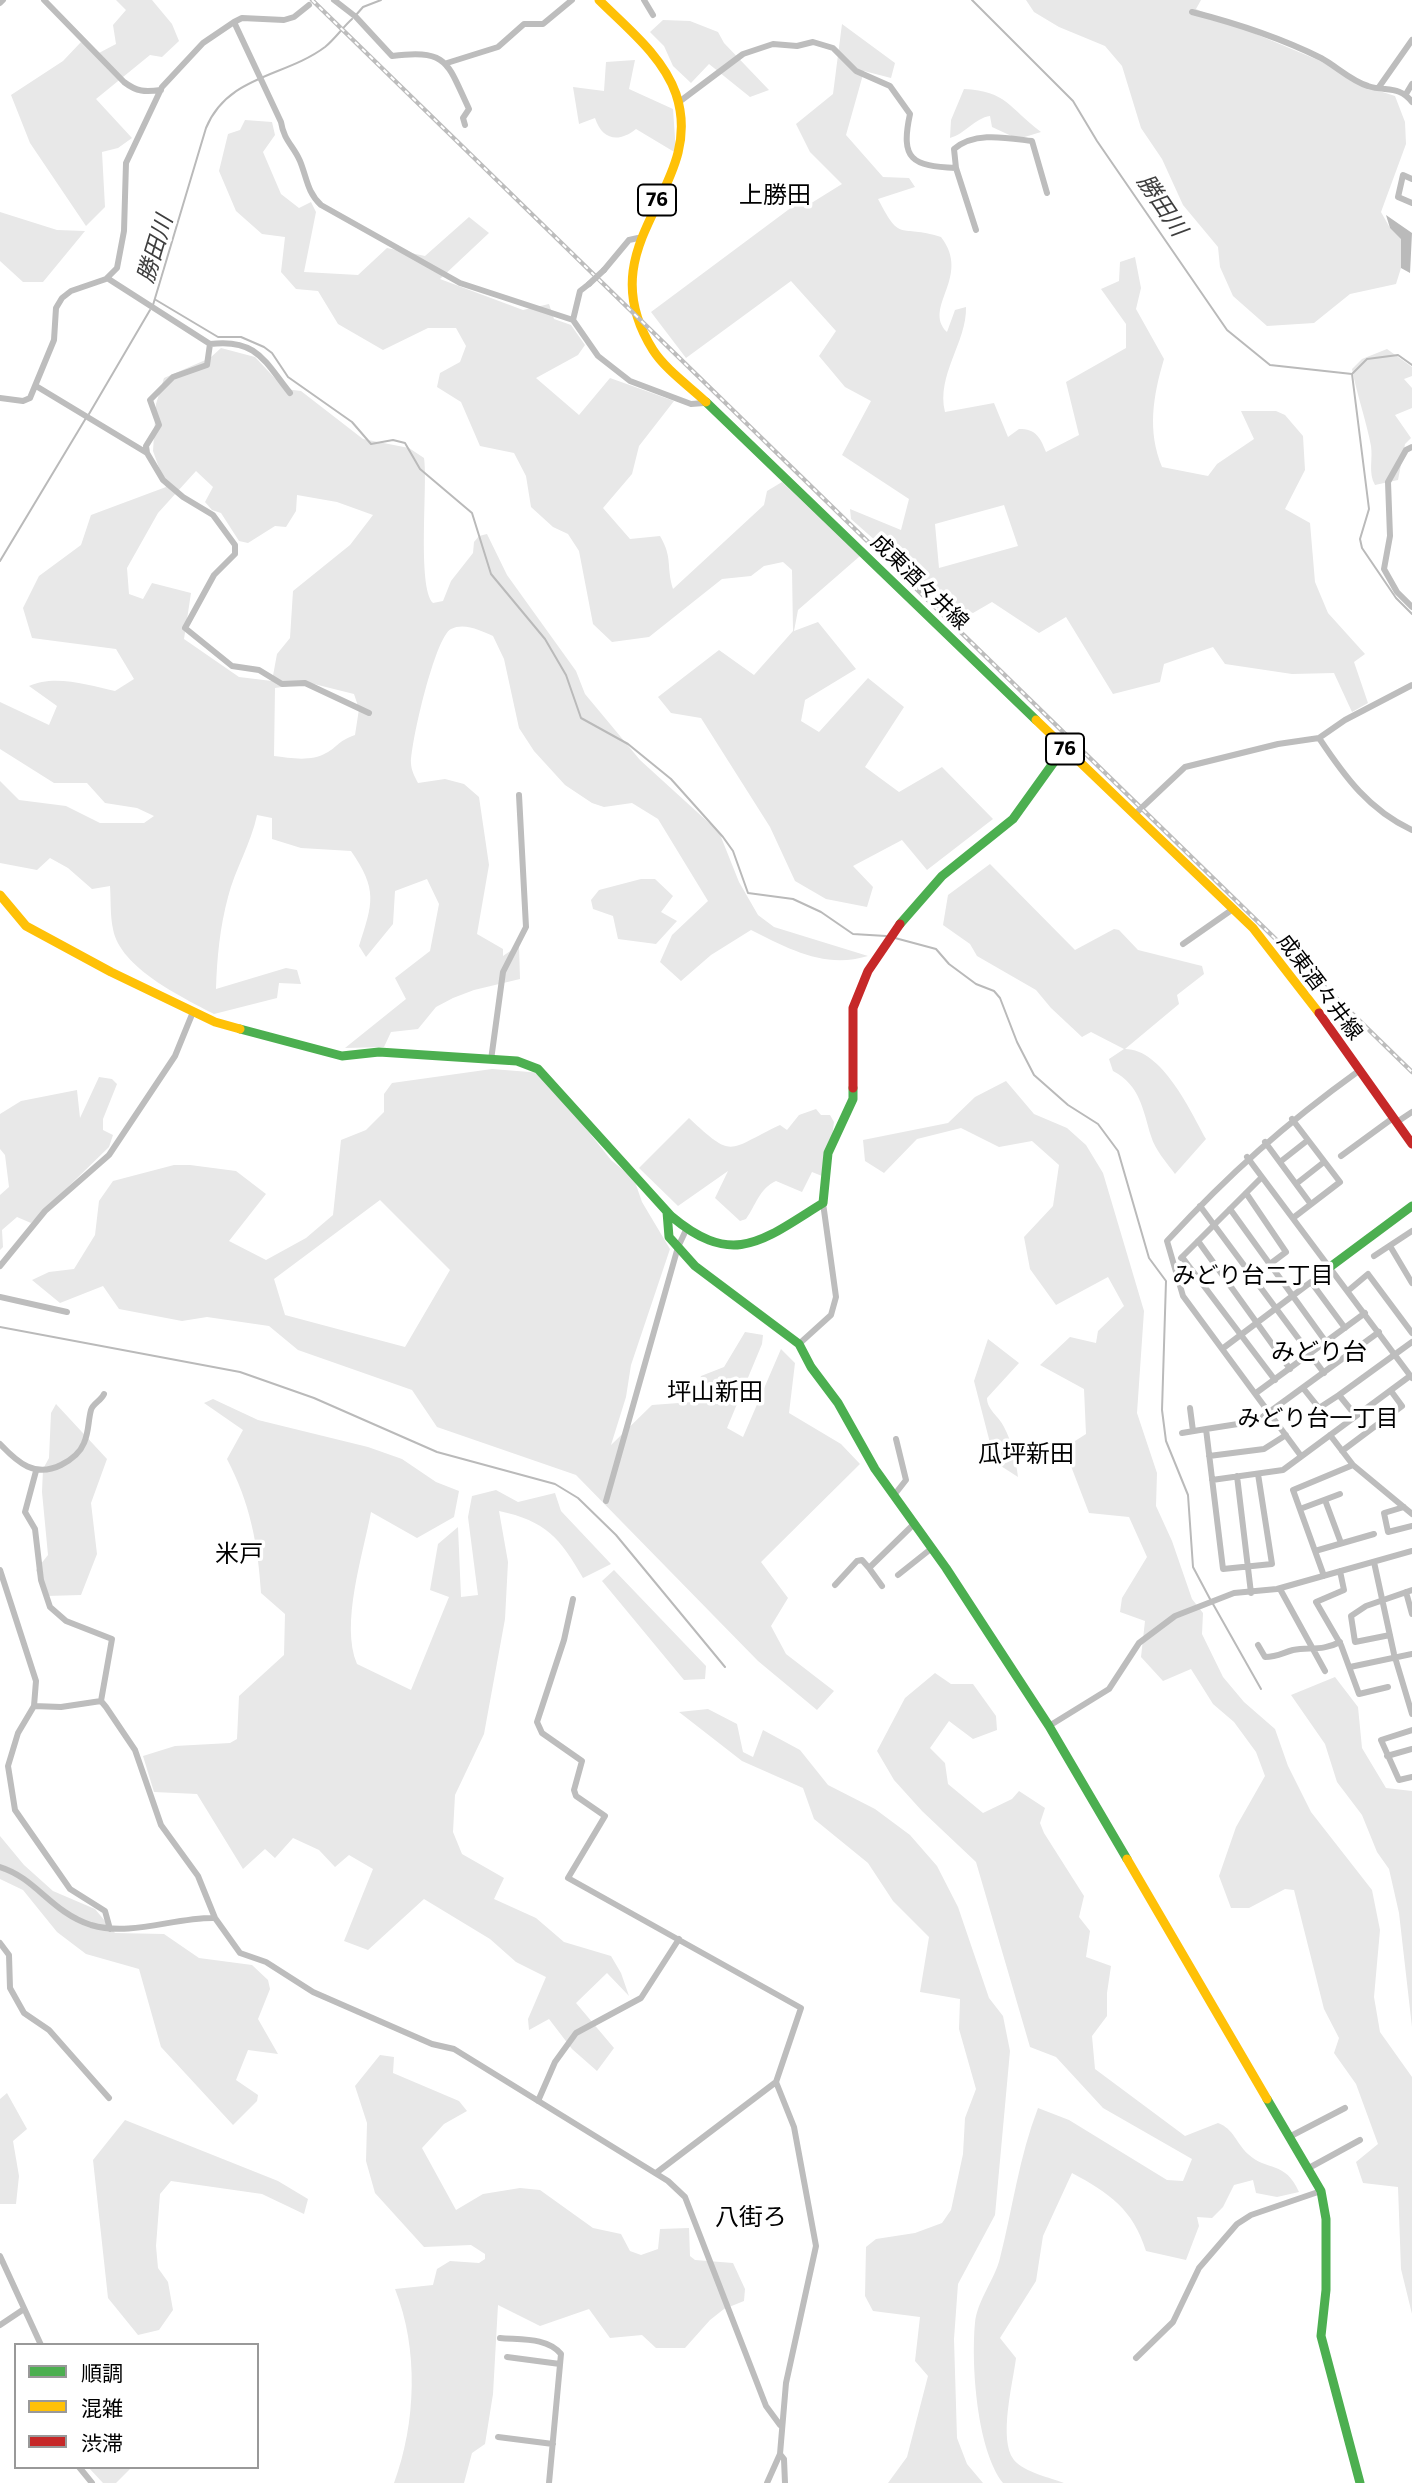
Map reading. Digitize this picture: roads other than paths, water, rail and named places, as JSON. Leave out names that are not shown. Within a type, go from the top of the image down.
[{"type":"street","points":[[44,0],[134,90],[161,90]]},
{"type":"street","points":[[334,0],[356,17],[392,56],[416,53],[438,56],[447,63],[469,109],[463,118],[464,125]]},
{"type":"street","points":[[447,63],[498,47],[524,24],[543,24],[572,0]]},
{"type":"street","name":"成東酒々井線","points":[[599,0],[657,63],[667,76],[679,102],[682,126],[680,149],[638,238],[630,277],[631,296],[641,330],[654,352],[1233,909],[1287,968],[1412,1144]]},
{"type":"street","points":[[644,0],[653,15]]},
{"type":"street","points":[[0,398],[23,401],[30,398],[54,340],[57,308],[62,298],[71,291],[107,278],[117,268],[124,231],[126,163],[161,90],[203,43],[234,22],[242,18],[284,20],[294,17],[309,5]]},
{"type":"street","points":[[1192,12],[1224,20],[1320,58],[1368,86],[1406,94],[1412,102]]},
{"type":"street","points":[[234,22],[281,122],[284,138],[299,159],[307,186],[321,205],[460,283],[573,320],[598,356],[630,381],[691,404],[704,403]]},
{"type":"street","points":[[1379,87],[1412,40]]},
{"type":"street","points":[[679,102],[743,54],[773,44],[797,46],[813,42],[833,48],[856,71],[890,86],[911,114],[904,141],[907,150],[927,166],[956,168]]},
{"type":"street","points":[[1406,94],[1412,84]]},
{"type":"street","points":[[976,230],[956,168],[954,149],[963,142],[994,136],[1032,141],[1047,193]]},
{"type":"street","points":[[1412,179],[1403,175],[1398,197],[1412,203]]},
{"type":"street","points":[[573,320],[580,291],[604,271],[629,240],[638,238]]},
{"type":"street","points":[[107,278],[210,344],[229,342],[267,359],[274,375],[290,393]]},
{"type":"street","points":[[210,344],[207,365],[173,377],[150,400],[159,425],[146,446],[147,453],[163,480],[183,497],[213,515],[236,550],[214,575],[185,628],[232,666],[260,670],[282,684],[305,683],[369,713]]},
{"type":"street","points":[[36,386],[147,453]]},
{"type":"street","points":[[1412,447],[1406,450],[1388,482],[1390,536],[1384,569],[1397,592],[1412,607]]},
{"type":"street","points":[[1134,814],[1185,767],[1278,744],[1319,738],[1345,720],[1412,685]]},
{"type":"street","points":[[1319,738],[1351,785],[1368,803],[1412,830]]},
{"type":"street","points":[[799,1344],[831,1315],[836,1297],[822,1203],[828,1153],[853,1099],[853,1008],[859,989],[909,911],[942,876],[1013,819],[1064,748]]},
{"type":"street","points":[[491,1060],[503,972],[526,927],[519,795]]},
{"type":"street","points":[[0,895],[8,908],[26,926],[215,1022],[342,1056],[379,1052],[525,1063],[542,1072],[686,1230],[720,1245],[746,1246],[768,1238],[822,1203]]},
{"type":"street","points":[[1183,944],[1233,909]]},
{"type":"street","points":[[0,1266],[45,1211],[109,1155],[175,1056],[193,1012]]},
{"type":"street","points":[[1301,1455],[1183,1296],[1167,1241],[1247,1157],[1292,1119],[1360,1070]]},
{"type":"street","points":[[1340,1156],[1412,1112]]},
{"type":"street","points":[[1292,1119],[1340,1182],[1293,1218]]},
{"type":"street","points":[[1280,1162],[1307,1140]]},
{"type":"street","points":[[1265,1142],[1310,1203]]},
{"type":"street","points":[[1212,1480],[1283,1470],[1411,1377],[1349,1290],[1247,1157]]},
{"type":"street","points":[[1296,1184],[1324,1162]]},
{"type":"street","points":[[1174,1265],[1262,1177]]},
{"type":"street","points":[[1246,1193],[1286,1252],[1270,1264]]},
{"type":"street","points":[[1200,1206],[1324,1373]]},
{"type":"street","points":[[1331,1267],[1412,1206]]},
{"type":"street","points":[[1230,1209],[1326,1342]]},
{"type":"street","points":[[667,1212],[669,1237],[678,1247],[716,1284],[799,1344],[811,1367],[838,1403],[875,1469],[895,1493],[1049,1726],[1321,2191],[1326,2219],[1326,2290],[1321,2336],[1360,2483]]},
{"type":"street","points":[[606,1501],[678,1247],[686,1230]]},
{"type":"street","points":[[1374,1256],[1412,1231]]},
{"type":"street","points":[[1198,1241],[1290,1369]]},
{"type":"street","points":[[1390,1246],[1412,1283]]},
{"type":"street","points":[[1182,1257],[1275,1380]]},
{"type":"street","points":[[1349,1290],[1368,1275],[1412,1333]]},
{"type":"street","points":[[1222,1349],[1311,1282],[1345,1328]]},
{"type":"street","points":[[0,1297],[66,1312]]},
{"type":"street","points":[[1256,1393],[1365,1313]]},
{"type":"street","points":[[1182,1433],[1257,1421],[1379,1332]]},
{"type":"street","points":[[1303,1388],[1319,1408],[1412,1342]]},
{"type":"street","points":[[1342,1451],[1402,1406],[1391,1391]]},
{"type":"street","points":[[0,1444],[23,1464],[36,1471],[65,1463],[82,1447],[88,1432],[91,1408],[104,1394]]},
{"type":"street","points":[[1339,1395],[1356,1416]]},
{"type":"street","points":[[1191,1408],[1193,1431]]},
{"type":"street","points":[[1206,1429],[1223,1569],[1272,1564],[1258,1474]]},
{"type":"street","points":[[1209,1456],[1264,1449],[1286,1435]]},
{"type":"street","points":[[1330,1435],[1353,1465],[1412,1514]]},
{"type":"street","points":[[895,1493],[906,1480],[896,1438]]},
{"type":"street","points":[[1324,1576],[1293,1490],[1353,1465]]},
{"type":"street","points":[[36,1471],[25,1512],[35,1529],[41,1580],[50,1607],[66,1621],[112,1639],[101,1701]]},
{"type":"street","points":[[1237,1476],[1251,1593]]},
{"type":"street","points":[[1300,1509],[1339,1494]]},
{"type":"street","points":[[1325,1500],[1342,1544]]},
{"type":"street","points":[[1404,1507],[1384,1513],[1388,1532],[1412,1526]]},
{"type":"street","points":[[869,1568],[915,1523]]},
{"type":"street","points":[[1315,1551],[1374,1534]]},
{"type":"street","points":[[898,1575],[932,1548]]},
{"type":"street","points":[[1049,1726],[1109,1689],[1139,1643],[1175,1616],[1234,1593],[1280,1589],[1412,1551]]},
{"type":"street","points":[[835,1585],[857,1561],[862,1560],[882,1586]]},
{"type":"street","points":[[1374,1562],[1395,1658],[1412,1714]]},
{"type":"street","points":[[0,1570],[32,1661],[36,1681],[34,1706],[18,1733],[8,1766],[15,1810],[70,1889],[105,1911],[110,1929]]},
{"type":"street","points":[[1340,1571],[1344,1590],[1316,1602],[1340,1642],[1359,1694],[1388,1687]]},
{"type":"street","points":[[1280,1589],[1316,1650],[1325,1671]]},
{"type":"street","points":[[1390,1635],[1355,1642],[1351,1616],[1366,1606],[1409,1591],[1412,1614]]},
{"type":"street","points":[[573,1599],[564,1640],[537,1722],[542,1733],[582,1761],[574,1790],[576,1796],[605,1816],[568,1878],[801,2008],[776,2082],[656,2173]]},
{"type":"street","points":[[1258,1646],[1265,1657],[1316,1650],[1340,1642]]},
{"type":"street","points":[[1350,1667],[1412,1654]]},
{"type":"street","points":[[34,1706],[61,1707],[101,1701]]},
{"type":"street","points":[[101,1701],[118,1721],[135,1750],[158,1819],[198,1876],[215,1919],[240,1953],[266,1962],[313,1992],[432,2044],[454,2049],[656,2173],[685,2197],[766,2406],[780,2425]]},
{"type":"street","points":[[1412,1730],[1383,1738],[1387,1756],[1399,1780],[1412,1777]]},
{"type":"street","points":[[1387,1756],[1412,1749]]},
{"type":"street","points":[[0,1867],[32,1884],[61,1912],[92,1925],[110,1929],[215,1919]]},
{"type":"street","points":[[538,2101],[555,2063],[576,2033],[641,1998],[679,1939]]},
{"type":"street","points":[[0,1943],[9,1955],[10,1987],[24,2013],[49,2030],[109,2098]]},
{"type":"street","points":[[767,2483],[780,2454],[780,2425],[816,2246],[794,2127],[776,2082]]},
{"type":"street","points":[[1289,2137],[1345,2108]]},
{"type":"street","points":[[1307,2169],[1360,2140]]},
{"type":"street","points":[[1136,2358],[1173,2322],[1199,2268],[1237,2224],[1251,2215],[1321,2191]]},
{"type":"street","points":[[0,2256],[40,2343]]},
{"type":"street","points":[[0,2325],[24,2309]]},
{"type":"street","points":[[500,2338],[541,2342],[555,2347],[561,2354],[549,2483]]},
{"type":"street","points":[[507,2357],[560,2364]]},
{"type":"street","points":[[498,2437],[553,2444]]},
{"type":"street","points":[[780,2454],[784,2459],[785,2483]]},
{"type":"street","points":[[81,2469],[92,2483]]},
{"type":"waterway","name":"勝田川","points":[[356,15],[363,7],[381,0]]},
{"type":"waterway","name":"勝田川","points":[[972,0],[1073,101],[1097,141],[1227,330],[1270,365],[1352,374]]},
{"type":"waterway","name":"勝田川","points":[[153,305],[206,128],[216,111],[228,97],[243,87],[293,65],[325,47],[352,19]]},
{"type":"waterway","points":[[156,300],[218,337],[241,337],[264,347],[272,353],[288,377],[352,422],[371,444],[393,440],[405,443],[420,469],[472,513],[491,574],[545,639],[566,675],[581,718],[628,744],[671,779],[733,851],[748,893],[793,899],[821,912],[853,934],[886,936]]},
{"type":"waterway","name":"勝田川","points":[[89,414],[150,310]]},
{"type":"waterway","points":[[1353,373],[1367,359],[1398,355],[1412,365]]},
{"type":"waterway","points":[[1352,374],[1369,509],[1360,539],[1362,548],[1396,598],[1412,614]]},
{"type":"waterway","name":"勝田川","points":[[0,561],[86,418]]},
{"type":"waterway","points":[[895,938],[936,949],[949,964],[976,984],[994,991],[1000,998],[1017,1042],[1034,1075],[1068,1105],[1098,1124],[1118,1151],[1149,1258],[1166,1281],[1162,1410],[1166,1441],[1188,1495],[1193,1567],[1210,1599]]},
{"type":"waterway","points":[[0,1327],[240,1372],[314,1398],[437,1452],[555,1484],[578,1498],[616,1535],[725,1667]]},
{"type":"waterway","points":[[1213,1604],[1261,1689]]},
{"type":"railway","points":[[312,0],[1412,1072]]},
{"type":"district","name":"上勝田","points":[[775,195]]},
{"type":"district","name":"みどり台二丁目","points":[[1253,1275]]},
{"type":"district","name":"みどり台","points":[[1319,1352]]},
{"type":"district","name":"坪山新田","points":[[715,1392]]},
{"type":"district","name":"みどり台一丁目","points":[[1318,1418]]},
{"type":"district","name":"瓜坪新田","points":[[1026,1454]]},
{"type":"district","name":"米戸","points":[[239,1554]]},
{"type":"district","name":"八街ろ","points":[[751,2217]]}]
